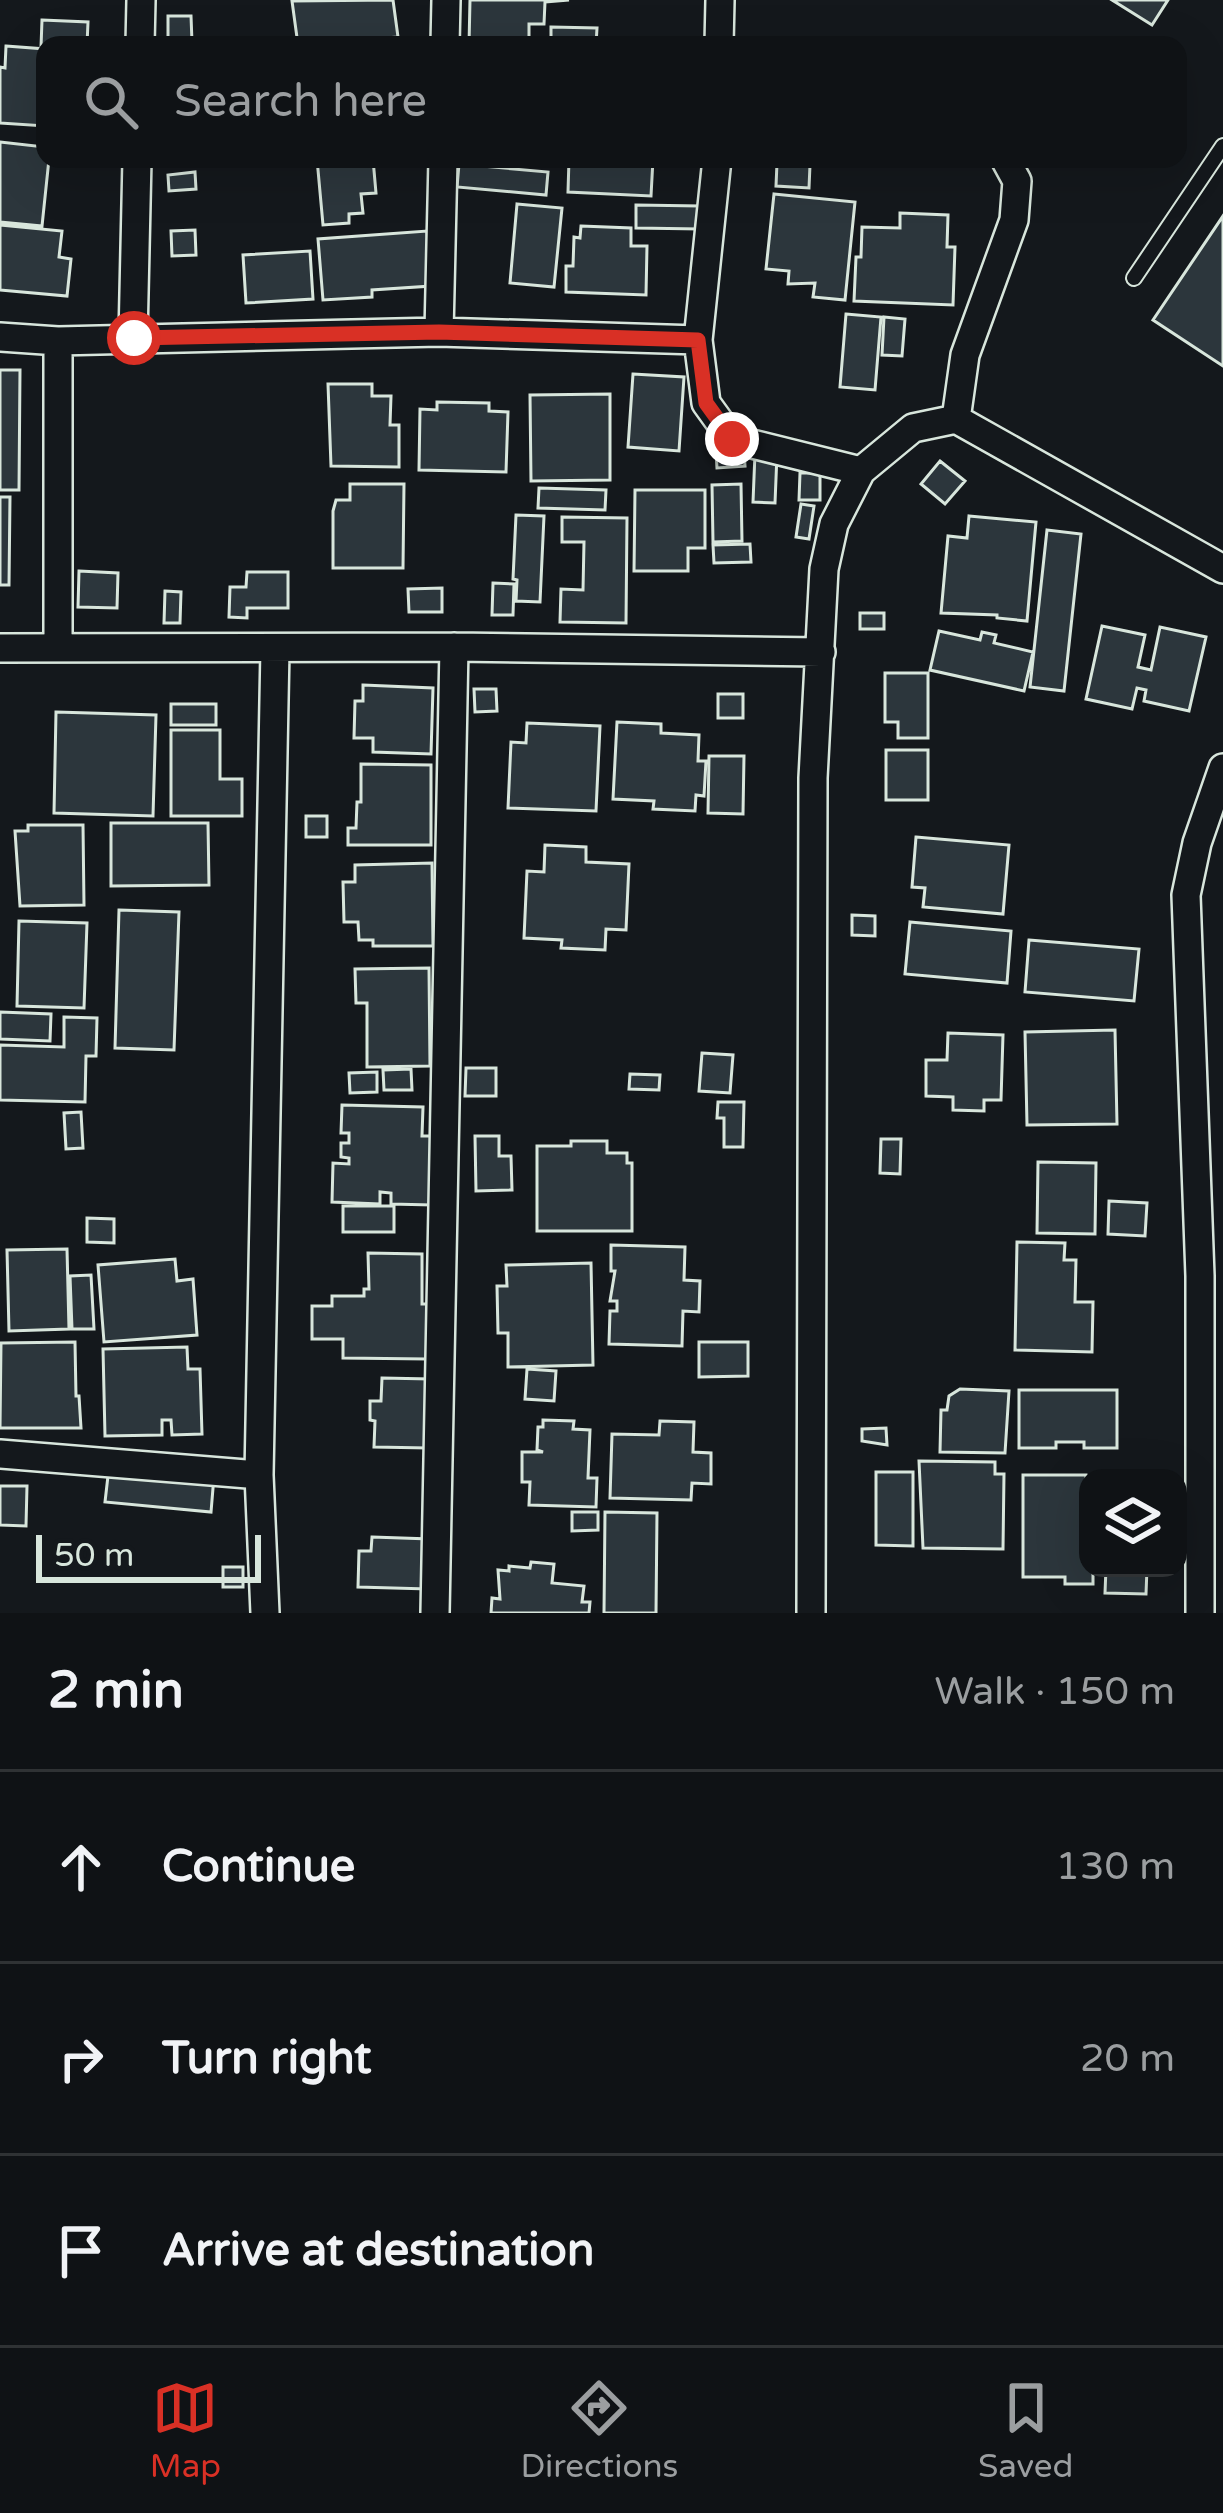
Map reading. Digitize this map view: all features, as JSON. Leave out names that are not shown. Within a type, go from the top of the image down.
[{"type":"street","points":[[140,36],[141,0]]},
{"type":"street","points":[[445,36],[446,0]]},
{"type":"street","points":[[718,36],[720,0]]},
{"type":"street","points":[[134,338],[137,168]]},
{"type":"street","points":[[439,332],[442,168]]},
{"type":"street","points":[[716,168],[698,340],[706,403],[732,439],[860,471]]},
{"type":"street","points":[[956,419],[965,355],[1014,220],[1017,181],[1010,168]]},
{"type":"street","points":[[0,337],[58,340],[439,332],[698,340]]},
{"type":"street","points":[[58,340],[58,646]]},
{"type":"street","points":[[811,1613],[813,778],[821,606],[834,524],[860,471],[913,428],[956,419],[1223,568]]},
{"type":"street","points":[[435,1613],[454,647]]},
{"type":"street","points":[[0,648],[820,652]]},
{"type":"street","points":[[265,1613],[260,1474],[275,649]]},
{"type":"street","points":[[1200,1613],[1200,1276],[1186,895],[1197,843],[1223,768]]},
{"type":"street","points":[[0,1454],[260,1474]]},
{"type":"lane","points":[[1134,278],[1223,146]]},
{"type":"building","points":[[393,0],[398,36],[297,36],[292,1]]},
{"type":"building","points":[[470,0],[569,0],[545,2],[544,24],[529,24],[529,36],[469,36]]},
{"type":"building","points":[[1112,0],[1168,0],[1152,25]]},
{"type":"building","points":[[168,16],[191,16],[192,36],[168,36]]},
{"type":"building","points":[[42,20],[88,22],[87,36],[41,36]]},
{"type":"building","points":[[551,27],[597,28],[597,36],[551,36]]},
{"type":"building","points":[[6,46],[36,48],[36,125],[0,123],[0,67],[5,68]]},
{"type":"building","points":[[0,142],[36,146],[36,168],[48,168],[42,226],[0,222]]},
{"type":"building","points":[[318,168],[374,168],[376,193],[361,194],[363,213],[349,214],[349,223],[323,225]]},
{"type":"building","points":[[459,168],[548,172],[546,195],[457,187]]},
{"type":"building","points":[[569,168],[653,168],[651,196],[568,192]]},
{"type":"building","points":[[777,168],[810,168],[809,188],[776,186]]},
{"type":"building","points":[[195,172],[196,189],[169,191],[168,175]]},
{"type":"building","points":[[774,194],[855,202],[845,300],[813,297],[815,283],[788,284],[789,271],[766,269]]},
{"type":"building","points":[[517,204],[562,208],[554,287],[510,283]]},
{"type":"building","points":[[636,205],[700,206],[700,229],[636,228]]},
{"type":"building","points":[[900,213],[948,215],[947,247],[955,247],[953,305],[854,301],[862,227],[900,228]]},
{"type":"building","points":[[1223,216],[1223,366],[1153,320]]},
{"type":"building","points":[[0,225],[62,231],[59,257],[71,259],[67,296],[0,290]]},
{"type":"building","points":[[581,226],[631,228],[631,246],[647,246],[646,295],[566,292],[566,266],[573,266],[574,237],[580,238]]},
{"type":"building","points":[[195,230],[196,255],[172,256],[171,231]]},
{"type":"building","points":[[427,231],[431,286],[372,290],[372,297],[323,300],[318,239]]},
{"type":"building","points":[[310,251],[313,299],[246,303],[243,255]]},
{"type":"building","points":[[846,314],[881,317],[875,390],[840,387]]},
{"type":"building","points":[[884,317],[905,319],[902,356],[882,355]]},
{"type":"building","points":[[0,370],[20,370],[19,490],[0,490]]},
{"type":"building","points":[[633,374],[684,377],[679,451],[628,447]]},
{"type":"building","points":[[328,384],[372,384],[372,396],[391,396],[390,425],[399,425],[399,467],[331,466]]},
{"type":"building","points":[[610,394],[610,480],[531,481],[530,395]]},
{"type":"building","points":[[437,402],[489,403],[489,411],[508,412],[506,472],[419,470],[420,409],[437,410]]},
{"type":"building","points":[[744,450],[745,466],[717,468],[716,452]]},
{"type":"building","points":[[755,453],[777,454],[775,503],[753,502]]},
{"type":"building","points":[[940,461],[965,481],[945,504],[921,484]]},
{"type":"building","points":[[800,473],[820,473],[820,500],[799,500]]},
{"type":"building","points":[[350,484],[404,484],[403,568],[333,568],[333,511],[336,500],[350,500]]},
{"type":"building","points":[[741,484],[742,541],[713,542],[712,485]]},
{"type":"building","points":[[539,488],[606,490],[605,510],[538,508]]},
{"type":"building","points":[[635,490],[705,490],[705,548],[688,548],[688,571],[634,571]]},
{"type":"building","points":[[0,497],[10,497],[9,585],[0,585]]},
{"type":"building","points":[[801,504],[814,506],[809,539],[796,537]]},
{"type":"building","points":[[516,515],[544,516],[540,602],[516,601]]},
{"type":"building","points":[[969,516],[1036,522],[1027,621],[941,613],[948,536],[967,538]]},
{"type":"building","points":[[562,517],[627,518],[626,623],[560,622],[561,589],[583,590],[584,542],[562,542]]},
{"type":"building","points":[[1047,530],[1081,534],[1064,691],[1030,687]]},
{"type":"building","points":[[750,544],[751,562],[714,563],[713,545]]},
{"type":"building","points":[[79,571],[118,573],[117,608],[78,607]]},
{"type":"building","points":[[247,572],[288,572],[288,608],[247,608],[247,618],[229,617],[230,587],[246,587]]},
{"type":"building","points":[[493,583],[514,584],[513,615],[492,615]]},
{"type":"building","points":[[442,588],[442,612],[409,612],[408,589]]},
{"type":"building","points":[[165,591],[181,592],[180,623],[164,623]]},
{"type":"building","points":[[860,613],[884,613],[884,629],[860,629]]},
{"type":"building","points":[[1102,626],[1145,635],[1138,667],[1151,670],[1160,627],[1206,637],[1189,711],[1144,701],[1146,690],[1137,688],[1132,709],[1086,699]]},
{"type":"building","points":[[939,631],[980,640],[982,632],[996,635],[994,643],[1033,652],[1024,691],[930,670]]},
{"type":"building","points":[[885,673],[928,673],[928,738],[898,738],[898,722],[885,722]]},
{"type":"building","points":[[363,685],[433,688],[431,754],[373,752],[373,738],[354,738],[355,701],[363,701]]},
{"type":"building","points":[[474,689],[496,689],[497,711],[475,712]]},
{"type":"building","points":[[718,694],[743,694],[743,718],[718,718]]},
{"type":"building","points":[[171,704],[216,704],[216,725],[171,725]]},
{"type":"building","points":[[56,712],[156,715],[153,816],[54,813]]},
{"type":"building","points":[[617,722],[661,724],[661,733],[699,735],[698,761],[706,761],[704,796],[696,795],[695,811],[653,809],[654,801],[613,799]]},
{"type":"building","points":[[527,723],[600,726],[596,811],[508,808],[511,742],[526,743]]},
{"type":"building","points":[[171,730],[220,730],[220,779],[242,779],[242,816],[171,816]]},
{"type":"building","points":[[886,750],[928,750],[928,800],[886,800]]},
{"type":"building","points":[[709,756],[744,756],[743,814],[708,813]]},
{"type":"building","points":[[361,764],[431,765],[431,845],[348,845],[348,828],[356,828],[357,802],[361,802]]},
{"type":"building","points":[[306,816],[327,816],[327,837],[306,837]]},
{"type":"building","points":[[111,823],[208,823],[209,885],[111,886]]},
{"type":"building","points":[[28,825],[83,825],[84,905],[20,906],[15,831],[28,831]]},
{"type":"building","points":[[916,837],[1009,845],[1003,914],[923,907],[925,888],[912,887]]},
{"type":"building","points":[[545,845],[586,847],[586,862],[629,864],[626,930],[606,929],[605,950],[561,948],[562,940],[524,938],[527,871],[544,872]]},
{"type":"building","points":[[432,863],[433,946],[373,946],[373,940],[359,940],[358,922],[344,922],[343,882],[355,882],[355,865]]},
{"type":"building","points":[[119,910],[179,912],[174,1050],[115,1048]]},
{"type":"building","points":[[852,915],[875,916],[875,936],[852,935]]},
{"type":"building","points":[[19,921],[87,923],[84,1008],[17,1006]]},
{"type":"building","points":[[910,922],[1011,931],[1007,983],[905,974]]},
{"type":"building","points":[[1029,940],[1139,949],[1134,1001],[1025,992]]},
{"type":"building","points":[[429,968],[430,1066],[367,1067],[367,1003],[356,1003],[355,969]]},
{"type":"building","points":[[0,1012],[51,1014],[50,1041],[0,1039]]},
{"type":"building","points":[[64,1017],[97,1018],[96,1056],[86,1056],[85,1102],[0,1100],[0,1045],[64,1047]]},
{"type":"building","points":[[1115,1030],[1117,1124],[1027,1125],[1025,1032]]},
{"type":"building","points":[[948,1033],[1003,1035],[1001,1100],[984,1100],[984,1111],[953,1110],[953,1097],[926,1096],[926,1060],[947,1060]]},
{"type":"building","points":[[702,1053],[733,1055],[730,1093],[699,1091]]},
{"type":"building","points":[[466,1068],[496,1068],[496,1096],[465,1096]]},
{"type":"building","points":[[411,1069],[412,1090],[384,1090],[383,1070]]},
{"type":"building","points":[[377,1072],[377,1092],[350,1093],[349,1073]]},
{"type":"building","points":[[630,1074],[660,1075],[659,1090],[629,1089]]},
{"type":"building","points":[[718,1102],[744,1102],[743,1147],[724,1147],[724,1118],[717,1118]]},
{"type":"building","points":[[342,1105],[423,1107],[422,1136],[434,1136],[432,1205],[391,1204],[391,1193],[380,1192],[380,1204],[332,1202],[333,1163],[349,1164],[349,1158],[341,1157],[341,1143],[349,1143],[349,1133],[341,1133]]},
{"type":"building","points":[[81,1112],[83,1148],[66,1149],[64,1113]]},
{"type":"building","points":[[475,1136],[499,1136],[499,1156],[511,1156],[512,1190],[476,1191]]},
{"type":"building","points":[[881,1139],[901,1139],[900,1174],[880,1173]]},
{"type":"building","points":[[571,1141],[607,1141],[607,1153],[627,1153],[627,1163],[632,1163],[632,1231],[537,1231],[537,1146],[571,1146]]},
{"type":"building","points":[[1038,1162],[1096,1163],[1095,1234],[1037,1233]]},
{"type":"building","points":[[1109,1201],[1147,1203],[1145,1236],[1108,1234]]},
{"type":"building","points":[[343,1206],[394,1206],[394,1232],[343,1232]]},
{"type":"building","points":[[87,1218],[114,1219],[114,1243],[87,1242]]},
{"type":"building","points":[[1017,1242],[1065,1243],[1064,1260],[1076,1260],[1075,1302],[1093,1302],[1092,1352],[1015,1350]]},
{"type":"building","points":[[611,1245],[685,1247],[684,1280],[700,1281],[699,1312],[683,1311],[682,1346],[609,1344],[610,1311],[617,1311],[617,1301],[610,1301],[615,1271],[611,1271]]},
{"type":"building","points":[[67,1249],[69,1329],[9,1331],[7,1250]]},
{"type":"building","points":[[368,1253],[422,1254],[422,1304],[428,1304],[427,1359],[343,1358],[343,1339],[312,1339],[312,1306],[332,1306],[332,1296],[364,1296],[364,1289],[369,1289]]},
{"type":"building","points":[[175,1259],[177,1281],[193,1279],[197,1335],[104,1342],[98,1265]]},
{"type":"building","points":[[591,1263],[593,1365],[508,1367],[508,1333],[498,1333],[497,1286],[507,1286],[506,1265]]},
{"type":"building","points":[[91,1275],[94,1329],[72,1329],[70,1276]]},
{"type":"building","points":[[75,1342],[81,1428],[0,1428],[1,1343]]},
{"type":"building","points":[[699,1342],[748,1342],[748,1376],[699,1377]]},
{"type":"building","points":[[187,1347],[188,1369],[200,1369],[202,1434],[172,1435],[171,1420],[162,1420],[162,1435],[105,1436],[103,1349]]},
{"type":"building","points":[[527,1369],[556,1371],[554,1401],[525,1399]]},
{"type":"building","points":[[382,1378],[430,1379],[428,1448],[374,1447],[370,1401],[381,1401]]},
{"type":"building","points":[[960,1389],[1009,1391],[1005,1453],[940,1452],[941,1410],[947,1410],[949,1396]]},
{"type":"building","points":[[1019,1390],[1117,1390],[1117,1448],[1056,1442],[1056,1448],[1019,1448]]},
{"type":"building","points":[[543,1420],[574,1421],[573,1429],[590,1430],[588,1478],[597,1478],[596,1507],[529,1505],[530,1482],[522,1482],[522,1452],[543,1452],[537,1450]]},
{"type":"building","points":[[660,1421],[694,1422],[693,1452],[711,1453],[711,1484],[692,1483],[691,1500],[610,1498],[612,1434],[659,1435]]},
{"type":"building","points":[[886,1428],[887,1445],[862,1441],[862,1429]]},
{"type":"building","points":[[919,1461],[995,1462],[995,1474],[1004,1474],[1003,1549],[923,1548]]},
{"type":"building","points":[[109,1467],[214,1476],[211,1512],[105,1502]]},
{"type":"building","points":[[876,1472],[913,1472],[913,1546],[876,1545]]},
{"type":"building","points":[[1023,1475],[1079,1475],[1079,1577],[1093,1577],[1093,1584],[1065,1584],[1065,1577],[1023,1577]]},
{"type":"building","points":[[0,1486],[27,1486],[26,1526],[0,1525]]},
{"type":"building","points":[[572,1512],[598,1512],[598,1530],[572,1531]]},
{"type":"building","points":[[605,1512],[657,1513],[656,1613],[604,1613]]},
{"type":"building","points":[[372,1537],[430,1539],[428,1589],[358,1587],[359,1551],[371,1551]]},
{"type":"building","points":[[531,1562],[554,1564],[552,1583],[584,1586],[582,1602],[590,1602],[589,1613],[491,1613],[492,1598],[500,1599],[498,1570],[530,1568]]},
{"type":"building","points":[[223,1567],[243,1567],[243,1587],[223,1587]]},
{"type":"building","points":[[1106,1577],[1147,1577],[1146,1594],[1105,1593]]},
{"type":"route","points":[[134,338],[439,332],[698,340],[706,403],[732,439]]}]
